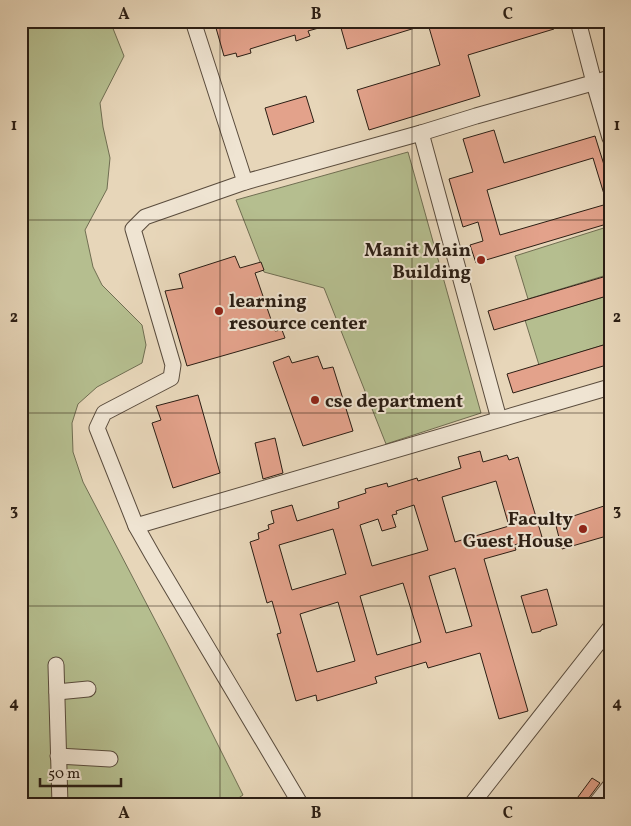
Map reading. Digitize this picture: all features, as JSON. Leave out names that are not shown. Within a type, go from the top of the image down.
[{"type":"street","points":[[193,21],[245,182]]},
{"type":"street","points":[[578,21],[610,138]]},
{"type":"street","points":[[301,805],[136,526],[97,428],[104,412],[171,378],[173,365],[133,229],[145,216],[245,182],[610,78]]},
{"type":"street","points":[[421,133],[499,419]]},
{"type":"street","points":[[136,526],[610,387]]},
{"type":"street","points":[[471,805],[610,628]]},
{"type":"street","points":[[56,665],[60,805]]},
{"type":"street","points":[[57,692],[88,689]]},
{"type":"street","points":[[58,756],[110,759]]},
{"type":"street","points":[[595,805],[610,786]]},
{"type":"green space","points":[[21,21],[110,21],[124,56],[100,103],[110,158],[107,189],[85,230],[93,267],[102,285],[142,325],[146,345],[142,363],[97,387],[78,404],[72,423],[73,452],[83,482],[167,643],[243,795],[228,805],[21,805]]},
{"type":"green space","points":[[408,152],[481,413],[386,444],[324,288],[264,272],[236,200]]},
{"type":"green space","points":[[610,226],[610,274],[528,299],[515,256]]},
{"type":"green space","points":[[610,295],[610,343],[539,365],[525,320]]},
{"type":"building","points":[[214,21],[333,21],[333,24],[308,31],[310,36],[296,41],[295,35],[250,49],[251,53],[237,57],[236,53],[224,56]]},
{"type":"building","points":[[339,21],[552,21],[554,29],[468,55],[480,96],[369,130],[357,90],[440,65],[428,24],[347,49]]},
{"type":"building","points":[[306,96],[314,122],[273,135],[265,108]]},
{"type":"building","name":"Manit Main Building","points":[[494,130],[504,163],[595,136],[610,184],[610,223],[476,263],[470,245],[483,241],[478,222],[463,227],[449,179],[473,172],[463,139]],"holes":[[[593,158],[607,204],[500,235],[487,190]]]},
{"type":"building","name":"learning resource center","points":[[235,256],[240,268],[261,262],[264,270],[255,273],[275,331],[282,330],[285,338],[187,366],[165,291],[183,288],[179,274]]},
{"type":"building","points":[[610,275],[610,295],[494,330],[488,311]]},
{"type":"building","points":[[610,343],[610,364],[513,393],[507,374]]},
{"type":"building","name":"cse department","points":[[289,356],[292,363],[318,356],[323,369],[333,367],[353,431],[303,446],[273,362]]},
{"type":"building","points":[[198,395],[220,473],[173,488],[152,423],[161,420],[156,406]]},
{"type":"building","points":[[275,438],[283,473],[263,479],[255,443]]},
{"type":"building","points":[[480,451],[483,462],[507,455],[509,460],[518,457],[542,537],[514,545],[516,550],[484,559],[528,711],[499,719],[480,653],[428,668],[426,662],[375,677],[377,683],[317,701],[316,695],[296,701],[277,634],[281,633],[272,601],[267,603],[250,542],[259,539],[258,533],[269,529],[268,525],[274,523],[271,511],[292,505],[297,521],[339,508],[338,502],[366,493],[365,489],[387,483],[388,487],[417,478],[418,481],[461,468],[458,457]],"holes":[[[496,481],[509,526],[455,542],[442,497]],[[414,505],[428,550],[372,566],[360,525],[378,519],[382,531],[396,527],[392,515],[397,514],[396,511]],[[333,529],[346,574],[292,590],[279,545]],[[455,568],[472,626],[446,633],[429,576]],[[403,583],[421,642],[377,655],[360,596]],[[338,602],[355,661],[317,672],[300,614]]]},
{"type":"building","name":"Faculty Guest House","points":[[604,506],[605,511],[610,510],[610,535],[562,549],[555,522]]},
{"type":"building","points":[[547,589],[557,625],[532,633],[521,596]]},
{"type":"building","points":[[592,778],[600,783],[588,799],[586,805],[572,805]]},
{"type":"place","name":"Manit Main Building","points":[[481,260]]},
{"type":"place","name":"learning resource center","points":[[219,311]]},
{"type":"place","name":"cse department","points":[[315,400]]},
{"type":"place","name":"Faculty Guest House","points":[[583,529]]}]
